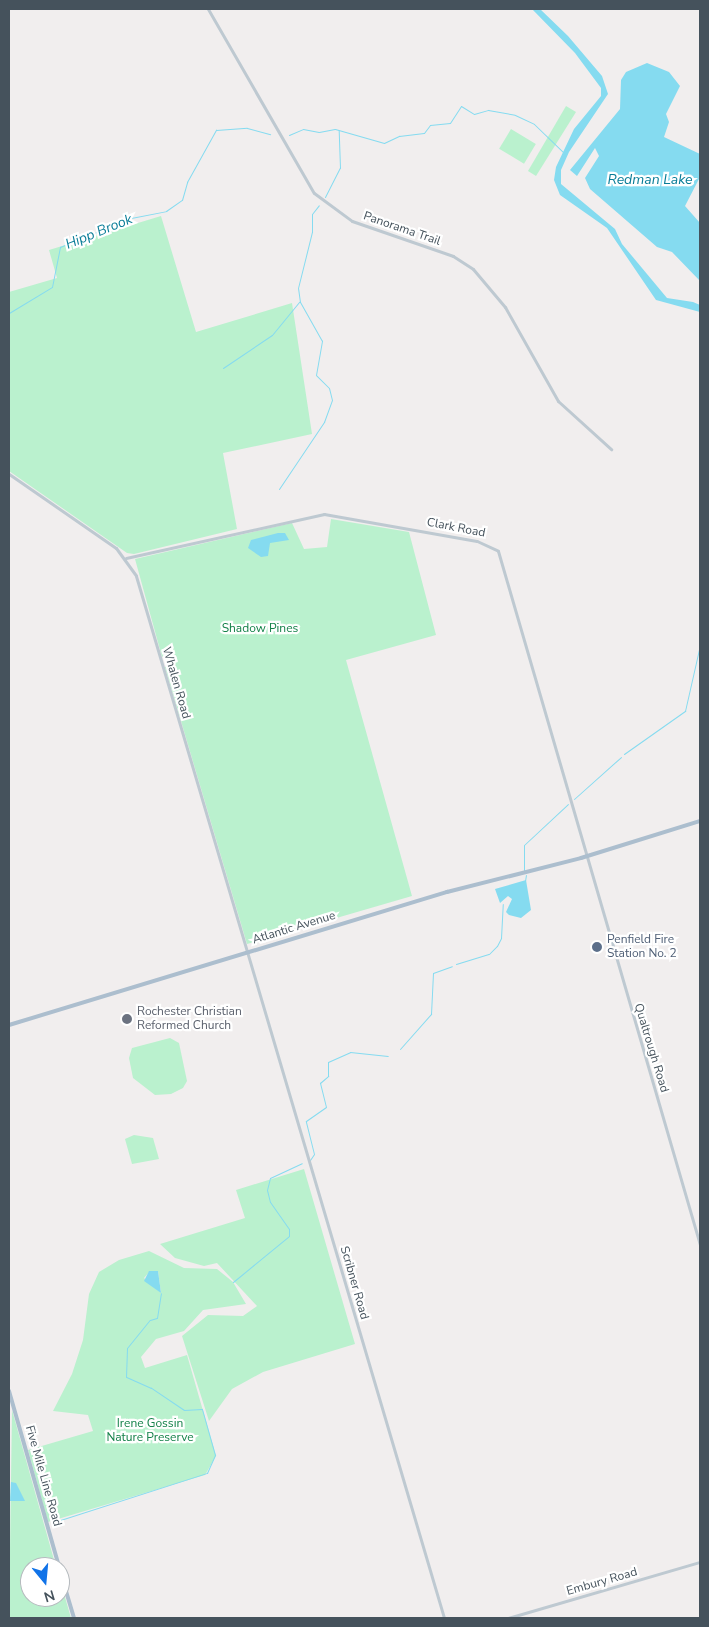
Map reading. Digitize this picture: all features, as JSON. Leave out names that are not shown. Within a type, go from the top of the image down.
[{"type":"main road","name":"Atlantic Avenue","points":[[9,1025],[447,892],[586,856],[700,821]]},
{"type":"main road","name":"Five Mile Line Road","points":[[9,1391],[56,1557]]},
{"type":"main road","points":[[70,1605],[74,1618]]},
{"type":"street","name":"Panorama Trail","points":[[208,9],[314,193],[352,221],[453,256],[473,268],[505,307],[558,401],[612,449]]},
{"type":"street","name":"Whalen Road","points":[[9,474],[126,558],[138,582],[245,953]]},
{"type":"street","name":"Clark Road","points":[[126,558],[324,514],[492,546],[502,559],[586,856]]},
{"type":"street","name":"Qualtrough Road","points":[[586,856],[700,1245]]},
{"type":"street","name":"Scribner Road","points":[[245,953],[444,1618]]},
{"type":"street","name":"Embury Road","points":[[508,1618],[700,1562]]},
{"type":"green space","points":[[566,106],[576,112],[536,176],[528,171]]},
{"type":"green space","points":[[511,129],[536,144],[524,164],[499,149]]},
{"type":"green space","points":[[161,216],[196,332],[292,303],[312,434],[223,453],[237,529],[134,554],[127,553],[9,471],[9,292],[57,278],[49,250]]},
{"type":"green space","name":"Shadow Pines","points":[[331,519],[409,532],[436,635],[346,660],[412,896],[247,944],[165,667],[173,664],[170,655],[162,657],[135,559],[292,523],[304,549],[327,547]]},
{"type":"green space","points":[[170,1038],[179,1043],[187,1081],[183,1088],[171,1094],[155,1095],[133,1078],[129,1058],[132,1048]]},
{"type":"green space","points":[[134,1135],[153,1138],[159,1159],[132,1164],[125,1139]]},
{"type":"green space","points":[[304,1169],[355,1344],[263,1372],[232,1389],[209,1421],[182,1336],[208,1315],[243,1316],[257,1306],[217,1263],[204,1266],[175,1258],[160,1244],[245,1218],[236,1190]]},
{"type":"green space","name":"Irene Gossin Nature Preserve","points":[[149,1251],[184,1268],[217,1269],[233,1282],[246,1304],[203,1310],[184,1331],[156,1339],[141,1357],[145,1368],[187,1355],[216,1456],[205,1475],[48,1522],[28,1450],[93,1431],[88,1415],[53,1411],[72,1374],[83,1340],[89,1294],[99,1272],[119,1260]],"holes":[[[150,1271],[158,1271],[161,1293],[144,1278]]]},
{"type":"green space","points":[[12,1410],[53,1557],[20,1557],[20,1607],[68,1607],[71,1618],[9,1618]]},
{"type":"water","points":[[532,9],[540,9],[568,36],[602,76],[608,94],[569,152],[561,170],[561,184],[615,229],[622,244],[667,298],[693,302],[700,305],[700,312],[656,300],[607,228],[560,195],[554,180],[556,167],[574,129],[601,96],[601,88],[575,53]]},
{"type":"water","name":"Redman Lake","points":[[647,63],[669,72],[680,86],[666,114],[669,122],[664,137],[700,154],[700,177],[685,206],[700,223],[700,281],[672,252],[657,247],[590,189],[585,178],[599,156],[595,148],[577,176],[570,170],[620,109],[621,80],[626,72]]},
{"type":"water","points":[[285,533],[289,540],[270,543],[268,556],[261,557],[248,548],[251,540]]},
{"type":"water","points":[[526,880],[531,910],[521,918],[509,915],[506,912],[512,899],[508,896],[500,903],[495,889]]},
{"type":"water","points":[[149,1271],[158,1271],[161,1293],[144,1281]]},
{"type":"water","points":[[11,1482],[16,1483],[25,1501],[10,1501]]},
{"type":"waterway","name":"Hipp Brook","points":[[289,135],[303,129],[319,132],[335,129],[384,143],[399,136],[424,133],[430,125],[450,123],[461,106],[474,114],[488,110],[515,115],[534,124],[565,154]]},
{"type":"waterway","name":"Hipp Brook","points":[[9,313],[52,287],[60,247],[131,218],[166,211],[182,200],[187,182],[216,130],[247,128],[270,134]]},
{"type":"waterway","points":[[325,197],[340,168],[339,130]]},
{"type":"waterway","points":[[279,489],[324,422],[332,400],[329,388],[316,375],[322,341],[300,302],[298,288],[312,232],[312,214],[319,205]]},
{"type":"waterway","points":[[223,368],[272,335],[299,302]]},
{"type":"waterway","points":[[624,754],[685,711],[700,645]]},
{"type":"waterway","points":[[574,799],[621,757]]},
{"type":"waterway","points":[[524,870],[524,845],[568,804]]},
{"type":"waterway","points":[[525,881],[526,875]]},
{"type":"waterway","points":[[456,964],[489,954],[497,946],[501,938],[503,904]]},
{"type":"waterway","points":[[400,1049],[431,1014],[433,973],[452,966]]},
{"type":"waterway","points":[[310,1160],[314,1154],[306,1121],[326,1107],[320,1083],[328,1076],[328,1062],[350,1052],[388,1056]]},
{"type":"waterway","points":[[233,1282],[289,1236],[289,1229],[270,1202],[267,1190],[270,1178],[302,1163]]},
{"type":"waterway","points":[[51,1523],[207,1473],[215,1455],[202,1409],[184,1410],[151,1388],[126,1377],[127,1348],[150,1320],[157,1318],[161,1293]]},
{"type":"place","name":"Penfield Fire Station No. 2","points":[[597,947]]},
{"type":"place","name":"Rochester Christian Reformed Church","points":[[127,1019]]}]
